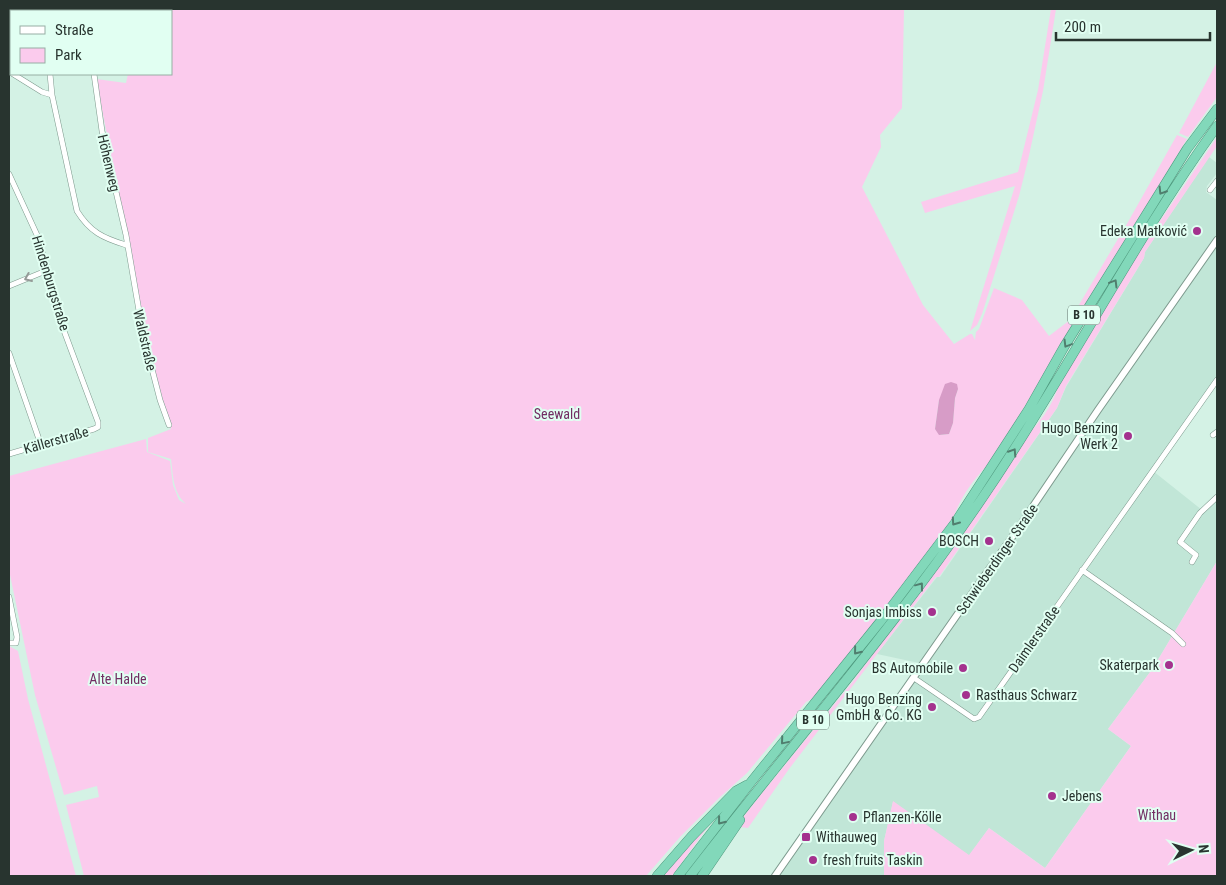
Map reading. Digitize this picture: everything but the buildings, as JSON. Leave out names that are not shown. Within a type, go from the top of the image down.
[{"type":"highway","name":"B 10","points":[[678,876],[880,622],[955,523],[1029,409],[1064,347],[1188,149],[1217,109]]},
{"type":"highway","name":"B 10","points":[[690,876],[910,598],[962,528],[1038,412],[1140,239],[1217,126]]},
{"type":"highway","name":"B 10","points":[[702,876],[762,790],[769,775]]},
{"type":"highway","name":"B 10","points":[[657,876],[691,837],[736,791],[751,782]]},
{"type":"street","points":[[16,75],[42,92],[52,95]]},
{"type":"street","points":[[50,75],[52,95],[77,211],[86,224],[97,234],[126,245]]},
{"type":"street","name":"Höhenweg","points":[[94,75],[102,131],[126,235],[128,253]]},
{"type":"street","name":"Hindenburgstraße","points":[[9,174],[37,235],[48,270],[54,304],[98,422]]},
{"type":"street","points":[[1210,190],[1217,181]]},
{"type":"street","name":"Schwieberdinger Straße","points":[[775,876],[1217,240]]},
{"type":"street","name":"Waldstraße","points":[[128,253],[150,362],[166,421],[169,425]]},
{"type":"street","points":[[9,286],[48,270]]},
{"type":"street","points":[[9,353],[42,445]]},
{"type":"street","name":"Daimlerstraße","points":[[914,678],[974,719],[979,717],[1217,380]]},
{"type":"street","name":"Källerstraße","points":[[9,454],[94,430],[98,427],[98,422]]},
{"type":"street","points":[[1192,562],[1196,555],[1180,542],[1200,513],[1217,497]]},
{"type":"street","points":[[1082,570],[1165,628],[1183,644]]},
{"type":"street","points":[[9,597],[17,637],[16,643],[9,643]]},
{"type":"shaded area","points":[[1209,157],[1217,163],[1217,173],[1207,186],[1206,192],[1217,200],[1217,380],[1153,471],[1202,510],[1217,497],[1217,561],[1153,668],[1108,729],[1131,746],[1045,868],[989,828],[969,856],[893,802],[884,841],[884,876],[770,876],[919,663],[877,654],[937,577],[940,577],[1057,408],[1066,387],[1144,258],[1145,252]]},
{"type":"shaded area","points":[[951,382],[957,384],[958,389],[955,398],[953,423],[949,434],[939,435],[935,429],[939,400],[945,384]]},
{"type":"green space","name":"Seewald","points":[[91,9],[904,9],[902,108],[880,135],[881,147],[862,187],[923,305],[954,344],[970,334],[972,334],[975,340],[976,332],[979,329],[994,288],[1022,300],[1049,336],[1070,320],[1177,135],[1187,139],[992,460],[970,486],[954,516],[909,578],[815,697],[806,702],[747,773],[680,837],[646,876],[212,876],[207,870],[211,876],[84,876],[66,805],[99,797],[97,786],[64,795],[35,695],[9,570],[9,476],[146,439],[147,452],[170,461],[173,485],[179,500],[186,504],[178,495],[176,489],[171,459],[148,452],[148,438],[171,429],[152,362],[96,79],[126,83],[128,75],[172,75],[172,10],[89,10]],"holes":[[[958,389],[955,398],[953,423],[949,434],[940,435],[935,429],[939,400]]]},
{"type":"green space","points":[[1051,9],[1056,9],[1043,91],[1019,196],[982,314],[977,325],[970,331],[1015,186],[925,213],[921,202],[1018,172],[1038,90]]},
{"type":"green space","points":[[1217,62],[1217,97],[1188,137],[1179,133]]},
{"type":"green space","points":[[1217,137],[1217,146],[1145,252],[1144,258],[1066,386],[1057,408],[939,577],[936,577],[789,769],[748,828],[740,827],[741,820],[854,680],[935,572],[1025,438],[1044,414],[1058,387],[1141,249]]},
{"type":"green space","name":"Withau","points":[[1217,561],[1217,876],[884,876],[884,841],[893,801],[969,855],[989,828],[1045,868],[1131,746],[1108,729],[1153,668]]},
{"type":"green space","points":[[9,646],[18,651],[28,699],[76,876],[9,876]]},
{"type":"green space","points":[[715,817],[672,876],[664,876],[676,860]]},
{"type":"place","name":"Edeka Matković","points":[[1197,231]]},
{"type":"place","name":"Hugo Benzing Werk 2","points":[[1128,436]]},
{"type":"place","name":"BOSCH","points":[[989,541]]},
{"type":"place","name":"Sonjas Imbiss","points":[[932,612]]},
{"type":"place","name":"Skaterpark","points":[[1169,665]]},
{"type":"place","name":"BS Automobile","points":[[963,668]]},
{"type":"place","name":"Rasthaus Schwarz","points":[[966,695]]},
{"type":"place","name":"Hugo Benzing GmbH & Co. KG","points":[[932,707]]},
{"type":"place","name":"Jebens","points":[[1052,796]]},
{"type":"place","name":"Pflanzen-Kölle","points":[[853,817]]},
{"type":"place","name":"Withauweg","points":[[806,837]]},
{"type":"place","name":"fresh fruits Taskin","points":[[813,860]]},
{"type":"park label","name":"Alte Halde","points":[[118,679]]}]
